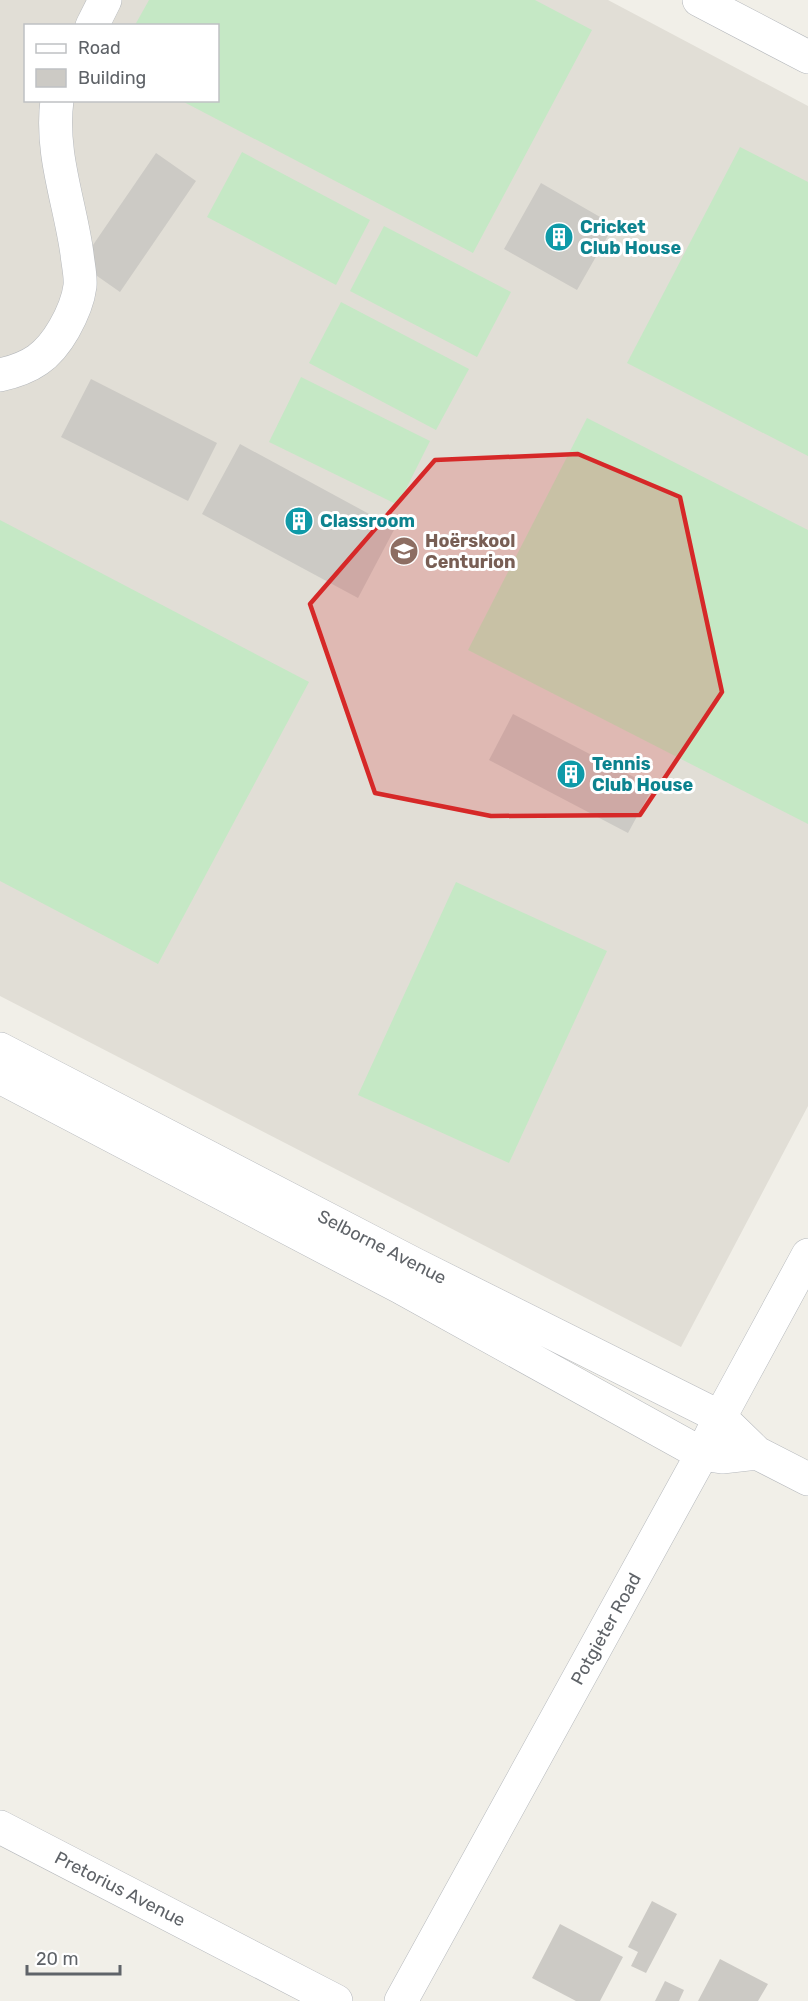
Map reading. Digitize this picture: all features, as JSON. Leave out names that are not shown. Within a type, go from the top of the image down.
[{"type":"street","points":[[93,24],[105,0]]},
{"type":"street","points":[[699,0],[806,53]]},
{"type":"street","points":[[0,375],[17,371],[45,356],[74,311],[80,285],[73,224],[56,148],[54,120],[57,102]]},
{"type":"street","name":"Selborne Avenue","points":[[0,1049],[14,1075],[251,1194],[407,1276],[702,1454],[722,1457],[758,1453]]},
{"type":"street","name":"Potgieter Road","points":[[401,2001],[702,1454],[808,1255]]},
{"type":"street","name":"Selborne Avenue","points":[[407,1276],[720,1417],[758,1453],[808,1479]]},
{"type":"street","name":"Pretorius Avenue","points":[[0,1827],[336,2001]]},
{"type":"highlighted area","points":[[578,454],[680,497],[722,692],[640,815],[491,816],[375,793],[310,604],[435,460]]},
{"type":"shaded area","name":"Hoërskool Centurion","points":[[0,0],[608,0],[808,106],[808,1106],[681,1347],[0,996]]},
{"type":"green space","points":[[149,0],[535,0],[592,30],[473,253],[184,102],[219,102],[219,24],[136,24]]},
{"type":"green space","points":[[740,147],[808,182],[808,456],[627,363]]},
{"type":"green space","points":[[242,152],[370,220],[336,285],[207,217]]},
{"type":"green space","points":[[384,226],[511,292],[477,357],[350,291]]},
{"type":"green space","points":[[341,302],[469,369],[436,430],[309,363]]},
{"type":"green space","points":[[301,377],[430,441],[398,505],[269,442]]},
{"type":"green space","points":[[587,418],[808,530],[808,824],[468,650]]},
{"type":"green space","points":[[0,520],[309,682],[158,964],[0,881]]},
{"type":"green space","points":[[456,882],[607,951],[509,1163],[358,1095]]},
{"type":"building","points":[[156,153],[196,181],[120,292],[80,264]]},
{"type":"building","name":"Cricket Club House","points":[[541,183],[614,225],[577,290],[504,249]]},
{"type":"building","points":[[91,379],[217,443],[188,501],[61,437]]},
{"type":"building","name":"Classroom","points":[[240,444],[395,528],[358,598],[202,514]]},
{"type":"building","name":"Tennis Club House","points":[[513,714],[653,787],[628,833],[489,760]]},
{"type":"building","points":[[652,1901],[677,1914],[646,1973],[631,1966],[638,1952],[628,1947]]},
{"type":"building","points":[[560,1924],[623,1957],[600,2001],[576,2001],[532,1978]]},
{"type":"building","points":[[720,1959],[768,1984],[758,2001],[698,2001]]},
{"type":"building","points":[[665,1981],[684,1990],[679,2001],[655,2001]]},
{"type":"place","name":"Cricket Club House","points":[[559,237]]},
{"type":"place","name":"Classroom","points":[[299,521]]},
{"type":"place","name":"Hoërskool Centurion","points":[[404,551]]},
{"type":"place","name":"Tennis Club House","points":[[571,774]]}]
